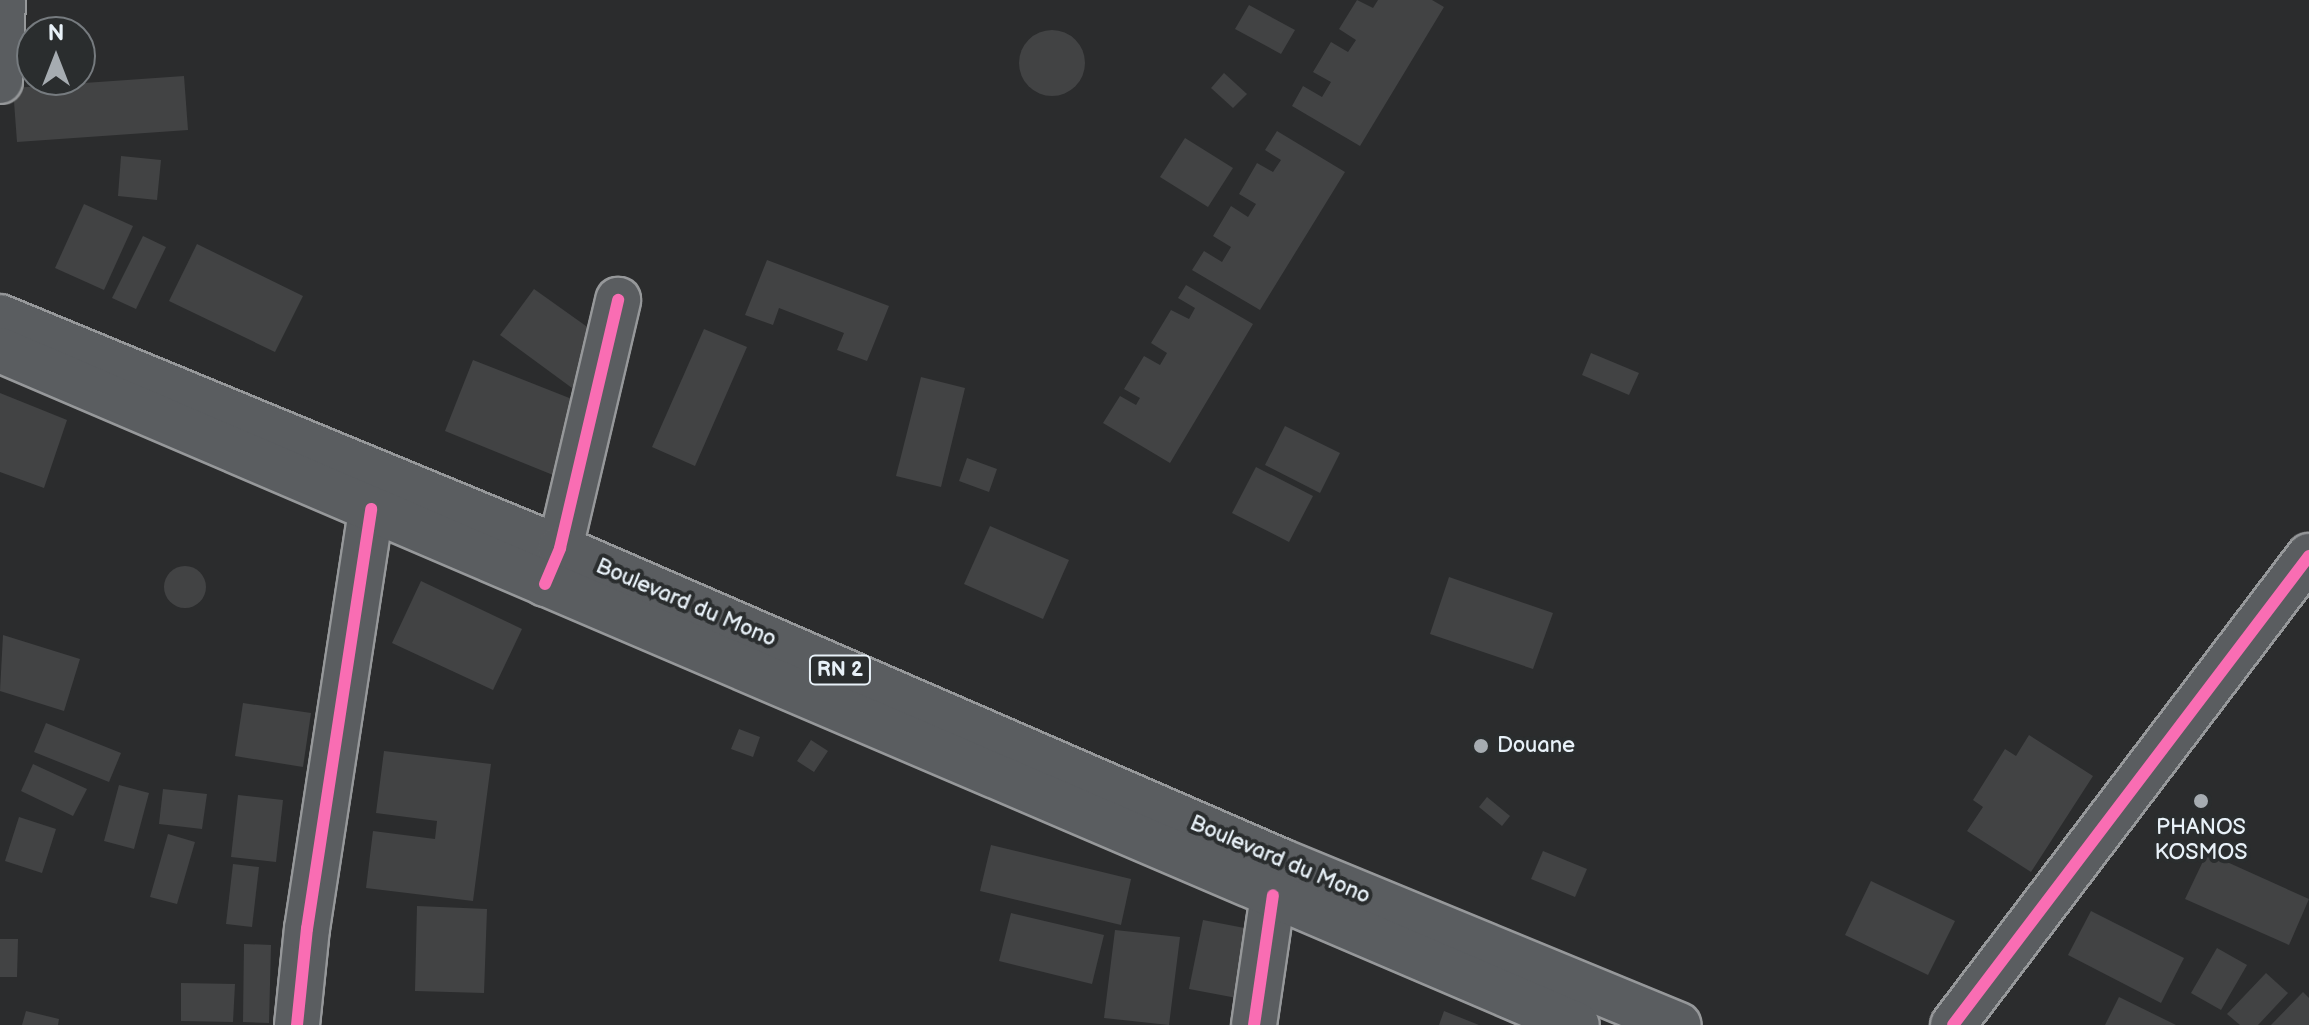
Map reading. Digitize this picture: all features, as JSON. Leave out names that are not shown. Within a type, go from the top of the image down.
[{"type":"main road","points":[[0,81],[3,0]]},
{"type":"main road","points":[[553,566],[618,300]]},
{"type":"main road","name":"Boulevard du Mono","points":[[0,317],[1273,895],[1577,1025]]},
{"type":"main road","name":"Boulevard du Mono","points":[[0,350],[371,509],[553,566],[1678,1025]]},
{"type":"main road","points":[[297,1025],[307,929],[371,509]]},
{"type":"main road","points":[[1953,1025],[2309,556]]},
{"type":"main road","points":[[1254,1025],[1273,895]]},
{"type":"building","points":[[1357,0],[1373,8],[1378,0],[1432,0],[1444,7],[1360,146],[1292,106],[1303,86],[1322,97],[1331,82],[1313,72],[1331,42],[1348,52],[1356,40],[1339,29]]},
{"type":"building","points":[[1249,5],[1295,30],[1281,54],[1235,29]]},
{"type":"building","points":[[1052,30],[1065,33],[1075,40],[1082,50],[1085,63],[1082,76],[1075,86],[1065,93],[1052,96],[1039,93],[1029,86],[1022,76],[1019,63],[1022,50],[1029,40],[1039,33]]},
{"type":"building","points":[[1224,73],[1247,94],[1233,108],[1211,88]]},
{"type":"building","points":[[184,76],[188,130],[17,142],[13,88],[16,88],[16,96],[96,96],[96,82]]},
{"type":"building","points":[[1277,131],[1345,172],[1260,310],[1192,270],[1204,251],[1222,262],[1231,247],[1213,236],[1231,206],[1248,217],[1256,204],[1239,194],[1257,163],[1273,172],[1281,160],[1265,150]]},
{"type":"building","points":[[1185,138],[1233,168],[1208,207],[1160,177]]},
{"type":"building","points":[[121,156],[161,160],[157,200],[118,196]]},
{"type":"building","points":[[84,204],[133,226],[104,290],[55,268]]},
{"type":"building","points":[[143,236],[166,247],[136,309],[112,298]]},
{"type":"building","points":[[197,244],[303,296],[275,352],[169,301]]},
{"type":"building","points":[[767,260],[889,306],[867,361],[837,350],[844,333],[779,308],[773,325],[745,315]]},
{"type":"building","points":[[1186,285],[1253,324],[1170,463],[1103,423],[1120,396],[1136,405],[1140,398],[1124,389],[1144,356],[1160,365],[1167,353],[1151,343],[1171,310],[1189,319],[1195,308],[1178,298]]},
{"type":"building","points":[[534,289],[607,341],[572,388],[500,335]]},
{"type":"building","points":[[704,329],[747,347],[695,466],[652,447]]},
{"type":"building","points":[[1591,353],[1639,373],[1629,395],[1582,375]]},
{"type":"building","points":[[473,360],[587,405],[558,477],[445,431]]},
{"type":"building","points":[[921,377],[965,388],[941,487],[896,476]]},
{"type":"building","points":[[0,393],[67,420],[44,488],[0,472]]},
{"type":"building","points":[[1285,426],[1340,453],[1320,493],[1265,465]]},
{"type":"building","points":[[967,458],[997,469],[989,492],[959,481]]},
{"type":"building","points":[[1256,467],[1313,496],[1289,542],[1232,513]]},
{"type":"building","points":[[990,526],[1069,560],[1043,619],[964,584]]},
{"type":"building","points":[[185,566],[200,572],[206,587],[200,602],[185,608],[170,602],[164,587],[170,572]]},
{"type":"building","points":[[1449,577],[1553,613],[1533,669],[1430,634]]},
{"type":"building","points":[[421,581],[522,629],[493,690],[392,643]]},
{"type":"building","points":[[3,635],[80,659],[64,711],[0,691]]},
{"type":"building","points":[[243,703],[311,713],[303,767],[235,756]]},
{"type":"building","points":[[46,723],[121,753],[109,782],[34,752]]},
{"type":"building","points":[[739,729],[760,737],[753,757],[731,749]]},
{"type":"building","points":[[2029,735],[2093,776],[2031,872],[1967,831],[1983,807],[1973,800],[2005,749],[2016,756]]},
{"type":"building","points":[[811,740],[828,751],[814,772],[797,761]]},
{"type":"building","points":[[384,751],[491,764],[473,901],[366,888],[373,831],[435,839],[437,821],[376,813]]},
{"type":"building","points":[[33,764],[87,789],[73,816],[21,791]]},
{"type":"building","points":[[119,785],[149,793],[134,849],[104,841]]},
{"type":"building","points":[[163,789],[207,794],[202,829],[159,824]]},
{"type":"building","points":[[238,795],[283,800],[276,862],[231,857]]},
{"type":"building","points":[[1487,797],[1510,816],[1502,826],[1479,807]]},
{"type":"building","points":[[19,817],[56,829],[42,873],[5,861]]},
{"type":"building","points":[[168,834],[195,842],[177,904],[150,897]]},
{"type":"building","points":[[991,845],[1131,879],[1121,925],[980,891]]},
{"type":"building","points":[[1543,851],[1587,869],[1575,897],[1531,879]]},
{"type":"building","points":[[2207,853],[2309,899],[2289,945],[2185,899]]},
{"type":"building","points":[[233,864],[259,867],[252,927],[226,924]]},
{"type":"building","points":[[1871,881],[1955,921],[1928,975],[1845,935]]},
{"type":"building","points":[[417,906],[487,909],[484,993],[415,991]]},
{"type":"building","points":[[2091,911],[2184,958],[2161,1003],[2068,955]]},
{"type":"building","points":[[1011,913],[1104,935],[1092,984],[999,961]]},
{"type":"building","points":[[1203,920],[1255,930],[1242,999],[1189,989]]},
{"type":"building","points":[[1115,930],[1180,937],[1169,1025],[1104,1018]]},
{"type":"building","points":[[0,939],[18,939],[17,977],[0,977]]},
{"type":"building","points":[[244,944],[271,945],[269,1023],[243,1022]]},
{"type":"building","points":[[2217,948],[2247,965],[2221,1010],[2191,993]]},
{"type":"building","points":[[2266,973],[2288,993],[2258,1025],[2240,1025],[2227,1014]]},
{"type":"building","points":[[181,983],[235,984],[233,1022],[181,1021]]},
{"type":"building","points":[[2303,992],[2309,998],[2309,1025],[2271,1025]]},
{"type":"building","points":[[2119,997],[2176,1025],[2105,1025]]},
{"type":"building","points":[[26,1011],[59,1019],[58,1025],[22,1025]]},
{"type":"building","points":[[1444,1011],[1479,1025],[1439,1025]]},
{"type":"cycle path","points":[[545,584],[560,548],[618,300]]},
{"type":"cycle path","points":[[297,1025],[307,929],[371,509]]},
{"type":"cycle path","points":[[1953,1025],[2309,556]]},
{"type":"cycle path","points":[[1254,1025],[1273,895]]},
{"type":"place","name":"Douane","points":[[1481,746]]},
{"type":"place","name":"PHANOS KOSMOS","points":[[2201,801]]}]
